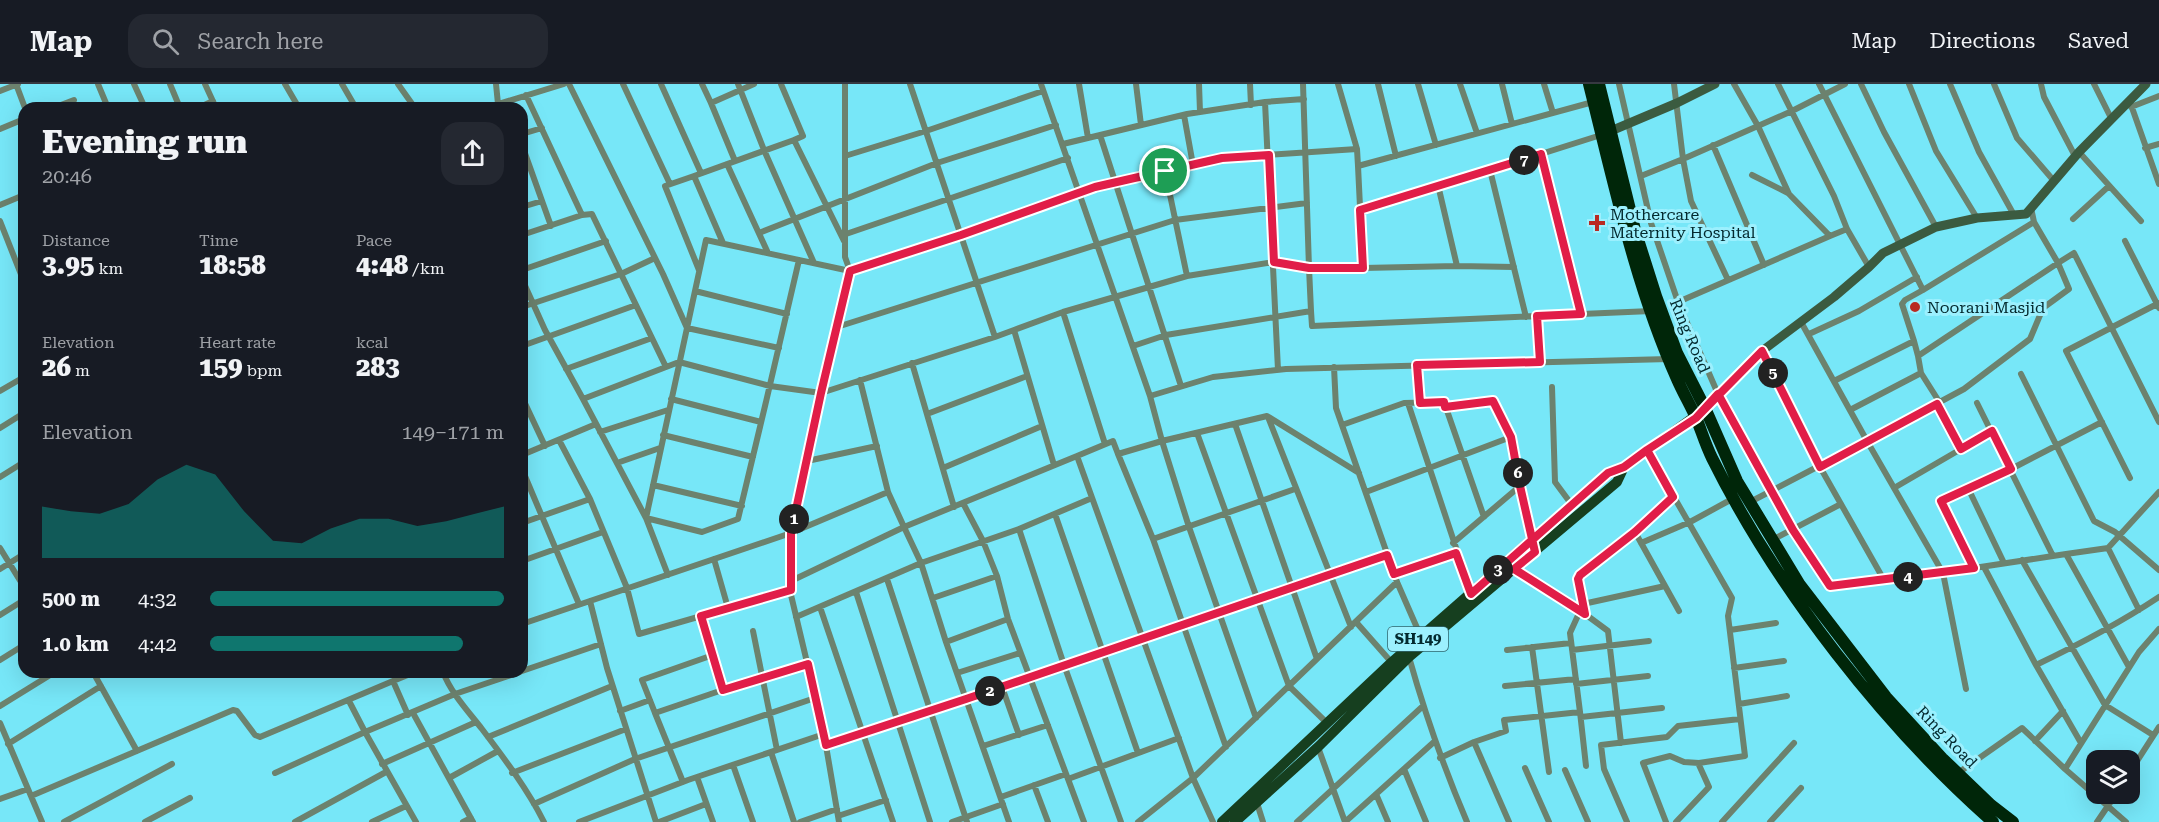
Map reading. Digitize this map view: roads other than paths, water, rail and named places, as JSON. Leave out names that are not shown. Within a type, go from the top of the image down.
[{"type":"highway","name":"Ring Road","points":[[1589,84],[1656,296],[1677,353],[1749,502],[1800,585],[1886,697],[1957,773],[2013,822]]},
{"type":"highway","name":"Ring Road","points":[[1599,84],[1620,211],[1669,359],[1712,457],[1769,557],[1832,647],[1917,748],[1955,788],[1993,822]]},
{"type":"main road","points":[[1606,133],[1677,104],[1715,84]]},
{"type":"main road","points":[[1705,408],[1762,351],[1869,267],[1883,253],[1936,226],[1977,218],[2026,214],[2077,154],[2130,104],[2145,84]]},
{"type":"main road","name":"SH149","points":[[1222,822],[1331,728],[1420,637],[1533,539],[1617,482],[1624,467],[1696,418],[1705,408]]},
{"type":"main road","name":"SH149","points":[[1395,665],[1409,657],[1535,552],[1576,511]]},
{"type":"main road","name":"SH149","points":[[1235,822],[1318,747],[1331,728]]},
{"type":"street","points":[[0,91],[17,84],[23,102]]},
{"type":"street","points":[[98,84],[106,102]]},
{"type":"street","points":[[134,84],[142,102]]},
{"type":"street","points":[[170,84],[178,102]]},
{"type":"street","points":[[205,84],[213,102]]},
{"type":"street","points":[[285,84],[296,102]]},
{"type":"street","points":[[342,84],[352,102]]},
{"type":"street","points":[[398,84],[411,102]]},
{"type":"street","points":[[496,84],[498,102]]},
{"type":"street","points":[[504,102],[549,86],[564,84]]},
{"type":"street","points":[[569,84],[687,328]]},
{"type":"street","points":[[623,84],[670,184]]},
{"type":"street","points":[[661,84],[701,173]]},
{"type":"street","points":[[702,84],[735,161]]},
{"type":"street","points":[[711,103],[740,87],[754,84]]},
{"type":"street","points":[[700,270],[665,186],[803,136],[781,84]]},
{"type":"street","points":[[838,816],[824,734],[791,590],[791,533],[850,271],[846,257],[845,84]]},
{"type":"street","points":[[910,84],[994,337]]},
{"type":"street","points":[[1079,84],[1088,138]]},
{"type":"street","points":[[1136,84],[1141,126]]},
{"type":"street","points":[[1199,84],[1200,112]]},
{"type":"street","points":[[1250,84],[1251,105]]},
{"type":"street","points":[[1303,84],[1312,326],[1652,311]]},
{"type":"street","points":[[1338,84],[1357,149],[1363,268]]},
{"type":"street","points":[[1378,84],[1396,156]]},
{"type":"street","points":[[1418,84],[1436,145]]},
{"type":"street","points":[[1460,84],[1477,134]]},
{"type":"street","points":[[1502,84],[1512,124]]},
{"type":"street","points":[[1544,84],[1553,113]]},
{"type":"street","points":[[1619,84],[1651,223],[1678,302],[1718,394],[1770,491],[1793,530],[1832,587],[2108,548],[2159,492]]},
{"type":"street","points":[[1674,84],[1690,201],[1728,280]]},
{"type":"street","points":[[1734,84],[1758,126],[1788,194]]},
{"type":"street","points":[[1778,84],[1834,196],[1847,229],[1869,267]]},
{"type":"street","points":[[1819,84],[1923,290]]},
{"type":"street","points":[[1641,176],[1792,111],[1845,84]]},
{"type":"street","points":[[1862,84],[1884,132],[1936,226]]},
{"type":"street","points":[[1909,84],[1936,152],[1977,218]]},
{"type":"street","points":[[1950,84],[1980,152],[2014,215]]},
{"type":"street","points":[[1994,84],[2017,138],[2054,181]]},
{"type":"street","points":[[2041,84],[2044,97],[2077,154],[2141,221]]},
{"type":"street","points":[[2094,84],[2112,120]]},
{"type":"street","points":[[740,87],[764,150],[814,263]]},
{"type":"street","points":[[845,156],[926,131],[1042,87],[1150,396],[1189,527],[1256,718]]},
{"type":"street","points":[[526,95],[582,215]]},
{"type":"street","points":[[2159,96],[2130,104],[2159,184]]},
{"type":"street","points":[[1063,144],[1200,112],[1304,99]]},
{"type":"street","points":[[69,102],[74,100]]},
{"type":"street","points":[[1266,102],[1278,370]]},
{"type":"street","points":[[1358,166],[1593,102]]},
{"type":"street","points":[[1184,115],[1193,165]]},
{"type":"street","points":[[0,129],[18,122]]},
{"type":"street","points":[[759,233],[937,163],[1056,125]]},
{"type":"street","points":[[528,132],[542,128]]},
{"type":"street","points":[[1360,210],[1606,133]]},
{"type":"street","points":[[1100,135],[1181,386]]},
{"type":"street","points":[[794,140],[846,244]]},
{"type":"street","points":[[2145,148],[2159,144]]},
{"type":"street","points":[[1713,145],[1764,265]]},
{"type":"street","points":[[646,518],[706,240],[850,271],[961,235],[1080,192],[1116,182],[1222,158],[1357,149]]},
{"type":"street","points":[[1541,154],[1581,314]]},
{"type":"street","points":[[846,234],[948,197],[1068,158]]},
{"type":"street","points":[[528,162],[551,226]]},
{"type":"street","points":[[727,164],[768,253]]},
{"type":"street","points":[[1490,170],[1526,316]]},
{"type":"street","points":[[1165,171],[1187,276]]},
{"type":"street","points":[[1752,175],[1788,194],[1830,236]]},
{"type":"street","points":[[694,176],[723,243]]},
{"type":"street","points":[[1438,185],[1457,266]]},
{"type":"street","points":[[2073,219],[2109,186]]},
{"type":"street","points":[[1,202],[18,197]]},
{"type":"street","points":[[528,205],[542,201]]},
{"type":"street","points":[[837,327],[1175,220],[1307,203]]},
{"type":"street","points":[[1749,502],[1820,467],[1964,389],[2030,339],[2043,308],[2069,288],[2058,263],[2034,222],[2031,208]]},
{"type":"street","points":[[528,233],[582,215],[592,214],[666,367]]},
{"type":"street","points":[[0,221],[18,267]]},
{"type":"street","points":[[1961,449],[1921,373],[1902,304],[1905,300],[2034,222]]},
{"type":"street","points":[[1678,302],[1847,229]]},
{"type":"street","points":[[528,268],[606,241]]},
{"type":"street","points":[[2125,241],[2158,305],[2066,351],[2130,478]]},
{"type":"street","points":[[1918,356],[2074,253],[2159,422]]},
{"type":"street","points":[[528,305],[621,274],[655,258]]},
{"type":"street","points":[[646,518],[702,532],[738,519],[800,260]]},
{"type":"street","points":[[583,399],[679,362],[770,386],[821,393],[1115,295],[1187,276],[1274,262],[1309,268],[1514,267]]},
{"type":"street","points":[[1809,334],[1859,311],[1917,277]]},
{"type":"street","points":[[695,291],[787,314]]},
{"type":"street","points":[[528,292],[548,335],[646,518],[668,575]]},
{"type":"street","points":[[528,343],[636,305]]},
{"type":"street","points":[[1133,346],[1166,335],[1311,310]]},
{"type":"street","points":[[1063,312],[1105,444]]},
{"type":"street","points":[[1537,316],[1540,362]]},
{"type":"street","points":[[1801,322],[1943,573],[1965,689]]},
{"type":"street","points":[[687,328],[779,348]]},
{"type":"street","points":[[1014,330],[1054,465]]},
{"type":"street","points":[[566,369],[652,338]]},
{"type":"street","points":[[1834,381],[1914,341]]},
{"type":"street","points":[[1762,351],[1820,467],[1884,580]]},
{"type":"street","points":[[1150,396],[1213,377],[1278,370],[1669,359]]},
{"type":"street","points":[[912,363],[954,507]]},
{"type":"street","points":[[1417,365],[1420,403]]},
{"type":"street","points":[[1334,368],[1336,408],[1387,555],[1420,637]]},
{"type":"street","points":[[1850,410],[1921,373]]},
{"type":"street","points":[[2021,374],[2094,521],[2118,535],[2159,570]]},
{"type":"street","points":[[927,414],[1027,376]]},
{"type":"street","points":[[0,391],[18,380]]},
{"type":"street","points":[[860,381],[888,492],[921,563],[945,642],[1010,822]]},
{"type":"street","points":[[1552,387],[1555,482],[1576,511]]},
{"type":"street","points":[[671,399],[761,422]]},
{"type":"street","points":[[1445,407],[1493,401],[1511,437],[1535,552]]},
{"type":"street","points":[[1342,425],[1408,403],[1444,402],[1484,517]]},
{"type":"street","points":[[1977,402],[2053,556]]},
{"type":"street","points":[[1408,403],[1471,594]]},
{"type":"street","points":[[528,410],[544,446]]},
{"type":"street","points":[[600,432],[668,410]]},
{"type":"street","points":[[1118,454],[1267,416],[1359,473]]},
{"type":"street","points":[[1267,416],[1329,575],[1353,625],[1395,665]]},
{"type":"street","points":[[0,428],[18,417]]},
{"type":"street","points":[[1974,568],[1941,501],[2011,469],[2102,422]]},
{"type":"street","points":[[528,453],[596,424]]},
{"type":"street","points":[[1235,424],[1317,659]]},
{"type":"street","points":[[943,468],[1042,426]]},
{"type":"street","points":[[1894,488],[1992,431]]},
{"type":"street","points":[[1197,432],[1289,686],[1331,728]]},
{"type":"street","points":[[663,435],[753,457]]},
{"type":"street","points":[[1366,492],[1511,437]]},
{"type":"street","points":[[559,440],[590,499],[627,588],[639,634],[791,590]]},
{"type":"street","points":[[791,581],[904,527],[1113,441],[1153,539],[1226,747]]},
{"type":"street","points":[[807,462],[877,446]]},
{"type":"street","points":[[617,463],[660,448]]},
{"type":"street","points":[[1647,450],[1732,598],[1728,616],[1745,756],[1699,764],[1684,762],[1670,756],[1643,764],[1666,822]]},
{"type":"street","points":[[1077,456],[1193,778],[1213,822]]},
{"type":"street","points":[[0,477],[18,466]]},
{"type":"street","points":[[528,482],[579,604]]},
{"type":"street","points":[[653,484],[742,506]]},
{"type":"street","points":[[1453,543],[1520,486]]},
{"type":"street","points":[[1968,488],[2004,563]]},
{"type":"street","points":[[1153,539],[1296,489]]},
{"type":"street","points":[[528,622],[791,533],[888,492]]},
{"type":"street","points":[[1586,766],[1570,633],[1582,613],[1583,604],[1578,579],[1673,497]]},
{"type":"street","points":[[796,617],[921,563],[1019,529],[1092,498]]},
{"type":"street","points":[[1641,543],[1690,522],[1734,498]]},
{"type":"street","points":[[528,522],[590,499]]},
{"type":"street","points":[[963,503],[983,541],[997,576],[1008,620],[1084,822]]},
{"type":"street","points":[[1772,540],[1841,504]]},
{"type":"street","points":[[1054,514],[1138,753]]},
{"type":"street","points":[[1019,529],[1064,665],[1121,822]]},
{"type":"street","points":[[528,559],[603,532]]},
{"type":"street","points":[[1635,532],[1679,611]]},
{"type":"street","points":[[0,548],[18,576]]},
{"type":"street","points":[[2108,548],[2139,610]]},
{"type":"street","points":[[1394,574],[1456,553]]},
{"type":"street","points":[[2066,554],[2129,667]]},
{"type":"street","points":[[826,745],[1387,555]]},
{"type":"street","points":[[0,569],[18,558]]},
{"type":"street","points":[[714,559],[728,608]]},
{"type":"street","points":[[2022,560],[2105,705],[2154,735]]},
{"type":"street","points":[[1984,567],[2081,743]]},
{"type":"street","points":[[1514,569],[1606,630],[1621,743]]},
{"type":"street","points":[[933,598],[997,576]]},
{"type":"street","points":[[886,579],[967,820]]},
{"type":"street","points":[[1138,822],[1193,778],[1397,582]]},
{"type":"street","points":[[1583,604],[1665,586]]},
{"type":"street","points":[[856,592],[930,822]]},
{"type":"street","points":[[2036,665],[2072,648],[2159,597]]},
{"type":"street","points":[[590,601],[612,686],[647,796],[658,822],[706,804]]},
{"type":"street","points":[[0,615],[18,604]]},
{"type":"street","points":[[820,607],[893,822]]},
{"type":"street","points":[[701,616],[723,690]]},
{"type":"street","points":[[945,642],[1008,620]]},
{"type":"street","points":[[1730,630],[1776,623]]},
{"type":"street","points":[[2065,769],[2139,652],[2159,629]]},
{"type":"street","points":[[753,631],[774,751],[794,822]]},
{"type":"street","points":[[1507,650],[1532,647],[1609,646],[1649,641]]},
{"type":"street","points":[[528,670],[601,644]]},
{"type":"street","points":[[1532,647],[1549,771]]},
{"type":"street","points":[[0,660],[18,649]]},
{"type":"street","points":[[957,673],[1020,653]]},
{"type":"street","points":[[683,782],[642,680],[713,655]]},
{"type":"street","points":[[1409,657],[1440,758],[1467,822]]},
{"type":"street","points":[[1734,668],[1784,661]]},
{"type":"street","points":[[655,713],[808,664]]},
{"type":"street","points":[[1506,686],[1648,676]]},
{"type":"street","points":[[0,706],[45,678]]},
{"type":"street","points":[[96,678],[136,751]]},
{"type":"street","points":[[31,796],[232,710],[237,711],[258,737],[401,678]]},
{"type":"street","points":[[445,678],[498,751],[544,822]]},
{"type":"street","points":[[275,773],[455,694],[503,678]]},
{"type":"street","points":[[393,681],[472,820],[463,822]]},
{"type":"street","points":[[8,744],[101,686]]},
{"type":"street","points":[[488,737],[612,686]]},
{"type":"street","points":[[1002,687],[1019,735]]},
{"type":"street","points":[[1739,704],[1787,696]]},
{"type":"street","points":[[534,804],[635,759],[815,698]]},
{"type":"street","points":[[620,711],[650,700]]},
{"type":"street","points":[[349,701],[386,772],[416,822]]},
{"type":"street","points":[[1297,822],[1423,706]]},
{"type":"street","points":[[1440,758],[1474,742],[1506,731],[1504,720],[1662,708]]},
{"type":"street","points":[[2035,741],[2063,711]]},
{"type":"street","points":[[1627,822],[1604,769],[1601,746],[1666,736],[1678,726],[1740,718]]},
{"type":"street","points":[[382,764],[476,722]]},
{"type":"street","points":[[0,723],[3,737],[42,822]]},
{"type":"street","points":[[983,746],[1048,725]]},
{"type":"street","points":[[2140,757],[2159,727]]},
{"type":"street","points":[[1957,773],[2022,728],[2126,822]]},
{"type":"street","points":[[513,773],[626,729]]},
{"type":"street","points":[[579,822],[683,782],[824,734]]},
{"type":"street","points":[[1001,797],[1034,785],[1101,767],[1179,738]]},
{"type":"street","points":[[1318,747],[1345,822],[1435,741]]},
{"type":"street","points":[[1474,742],[1509,822]]},
{"type":"street","points":[[1722,822],[1794,743]]},
{"type":"street","points":[[449,778],[498,751]]},
{"type":"street","points":[[64,822],[172,764]]},
{"type":"street","points":[[1676,822],[1709,787],[1699,764]]},
{"type":"street","points":[[733,765],[753,822]]},
{"type":"street","points":[[1525,768],[1549,822]]},
{"type":"street","points":[[1404,769],[1426,822]]},
{"type":"street","points":[[1565,770],[1588,822]]},
{"type":"street","points":[[295,822],[386,772]]},
{"type":"street","points":[[697,777],[713,822]]},
{"type":"street","points":[[1034,785],[1048,822]]},
{"type":"street","points":[[1770,822],[1801,788]]},
{"type":"street","points":[[0,800],[28,789]]},
{"type":"street","points":[[1376,794],[1388,822]]},
{"type":"street","points":[[145,822],[190,798]]},
{"type":"street","points":[[800,822],[838,816],[886,800]]},
{"type":"street","points":[[1257,803],[1263,822]]},
{"type":"street","points":[[952,822],[967,820],[1003,804]]},
{"type":"street","points":[[372,822],[406,806]]},
{"type":"street","points":[[2097,822],[2108,806]]},
{"type":"place","name":"Mothercare Maternity Hospital","points":[[1597,223]]},
{"type":"place","name":"Noorani Masjid","points":[[1915,307]]}]
